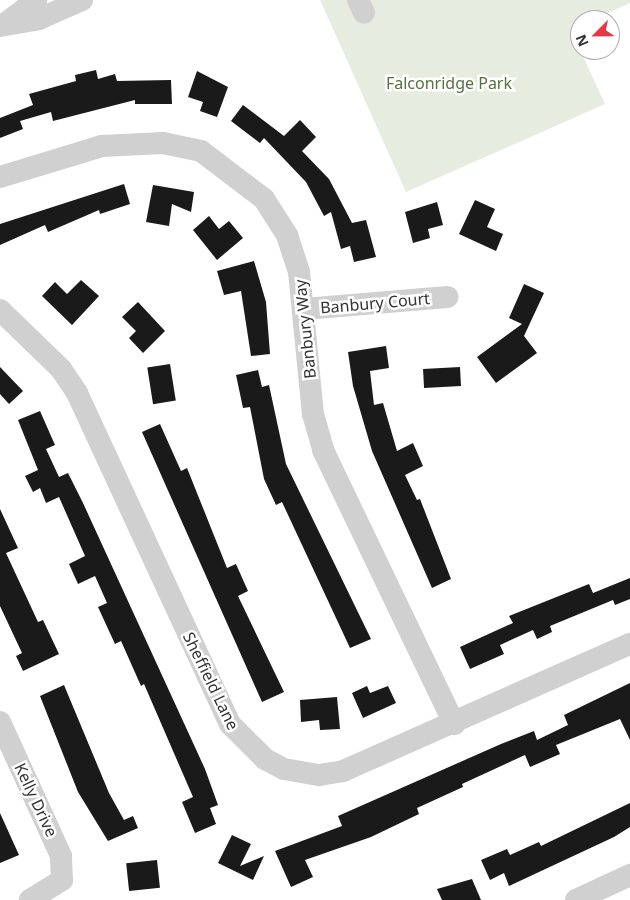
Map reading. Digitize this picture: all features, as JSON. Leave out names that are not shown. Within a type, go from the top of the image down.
[{"type":"street","points":[[3,25],[36,0]]},
{"type":"street","points":[[3,25],[39,19],[82,0]]},
{"type":"street","name":"Banbury Way","points":[[0,177],[121,142],[163,143],[201,151],[253,187],[277,217],[294,253],[304,309],[313,414],[323,450],[454,724]]},
{"type":"street","name":"Banbury Court","points":[[304,309],[447,297]]},
{"type":"street","name":"Sheffield Lane","points":[[0,310],[61,369],[77,393],[221,707],[250,748],[284,769],[319,775],[367,764],[630,644]]},
{"type":"street","name":"Kelly Drive","points":[[0,722],[61,856],[62,880],[30,900]]},
{"type":"street","points":[[576,900],[630,875]]},
{"type":"green space","name":"Falconridge Park","points":[[320,0],[630,0],[630,3],[615,10],[570,10],[570,60],[585,60],[605,104],[406,192]]},
{"type":"building","points":[[96,70],[98,79],[115,74],[117,81],[171,80],[172,104],[135,104],[135,100],[53,121],[51,112],[20,121],[23,129],[0,138],[0,118],[33,105],[29,94],[76,81],[75,75]]},
{"type":"building","points":[[197,71],[228,87],[217,117],[200,111],[203,102],[188,97]]},
{"type":"building","points":[[243,105],[284,136],[300,120],[316,137],[302,151],[329,179],[352,223],[366,220],[376,257],[354,262],[350,246],[341,249],[331,212],[324,216],[306,182],[264,138],[260,143],[231,121]]},
{"type":"building","points":[[124,184],[130,204],[100,214],[99,210],[48,232],[45,225],[0,245],[0,224]]},
{"type":"building","points":[[153,185],[194,192],[191,212],[172,204],[169,226],[146,222]]},
{"type":"building","points":[[475,200],[495,209],[487,227],[503,234],[496,251],[459,234]]},
{"type":"building","points":[[437,202],[443,225],[428,229],[430,238],[413,243],[405,212]]},
{"type":"building","points":[[209,216],[219,229],[229,221],[243,238],[217,260],[193,230]]},
{"type":"building","points":[[254,261],[266,302],[270,354],[251,356],[241,291],[224,295],[217,271]]},
{"type":"building","points":[[81,280],[99,296],[72,325],[42,296],[55,282],[67,294]]},
{"type":"building","points":[[524,284],[544,293],[524,336],[537,353],[496,383],[477,357],[522,324],[509,318]]},
{"type":"building","points":[[138,302],[165,331],[143,353],[129,338],[136,331],[122,317]]},
{"type":"building","points":[[386,346],[389,368],[370,371],[374,405],[383,403],[397,451],[413,443],[423,466],[405,475],[417,500],[420,499],[451,579],[432,588],[372,451],[353,386],[348,352]]},
{"type":"building","points":[[170,364],[176,401],[153,404],[147,368]]},
{"type":"building","points":[[0,367],[23,391],[9,404],[0,394]]},
{"type":"building","points":[[460,367],[461,386],[424,388],[423,369]]},
{"type":"building","points":[[258,370],[262,387],[269,385],[286,464],[371,639],[350,648],[282,502],[276,505],[264,479],[250,407],[243,408],[236,375]]},
{"type":"building","points":[[40,411],[55,445],[46,449],[59,477],[68,473],[83,503],[205,769],[218,805],[210,808],[216,824],[195,833],[182,802],[193,797],[144,684],[141,686],[121,641],[115,644],[98,607],[107,603],[95,576],[78,584],[69,564],[85,556],[59,497],[46,503],[40,488],[33,492],[25,476],[38,470],[18,420]]},
{"type":"building","points":[[160,424],[181,471],[187,468],[227,568],[236,564],[248,591],[238,596],[284,692],[262,702],[142,432]]},
{"type":"building","points":[[0,509],[18,548],[6,553],[38,622],[43,620],[59,654],[23,671],[16,656],[22,653],[0,606]]},
{"type":"building","points":[[630,578],[630,599],[615,605],[613,600],[550,626],[552,632],[537,639],[533,630],[500,645],[504,654],[470,669],[460,647],[513,623],[509,616],[589,584],[593,593]]},
{"type":"building","points":[[630,683],[630,740],[620,719],[556,745],[560,754],[530,767],[525,755],[462,784],[463,787],[417,808],[419,814],[371,837],[305,860],[313,877],[291,887],[275,851],[342,826],[338,816],[501,744],[534,731],[537,740],[568,725],[564,715]]},
{"type":"building","points":[[64,685],[109,793],[124,820],[133,816],[138,828],[108,841],[78,792],[40,696]]},
{"type":"building","points":[[367,686],[370,693],[388,686],[396,703],[363,718],[352,693]]},
{"type":"building","points":[[337,697],[340,729],[320,730],[319,720],[301,722],[300,700]]},
{"type":"building","points":[[630,803],[630,827],[614,837],[509,886],[504,873],[490,880],[481,860],[507,849],[510,855],[539,842],[541,846]]},
{"type":"building","points":[[0,813],[19,855],[0,863]]},
{"type":"building","points":[[232,835],[251,844],[240,866],[264,856],[253,880],[218,863]]},
{"type":"building","points":[[157,860],[160,888],[129,891],[126,863]]},
{"type":"building","points":[[472,879],[481,900],[442,900],[437,889]]}]
